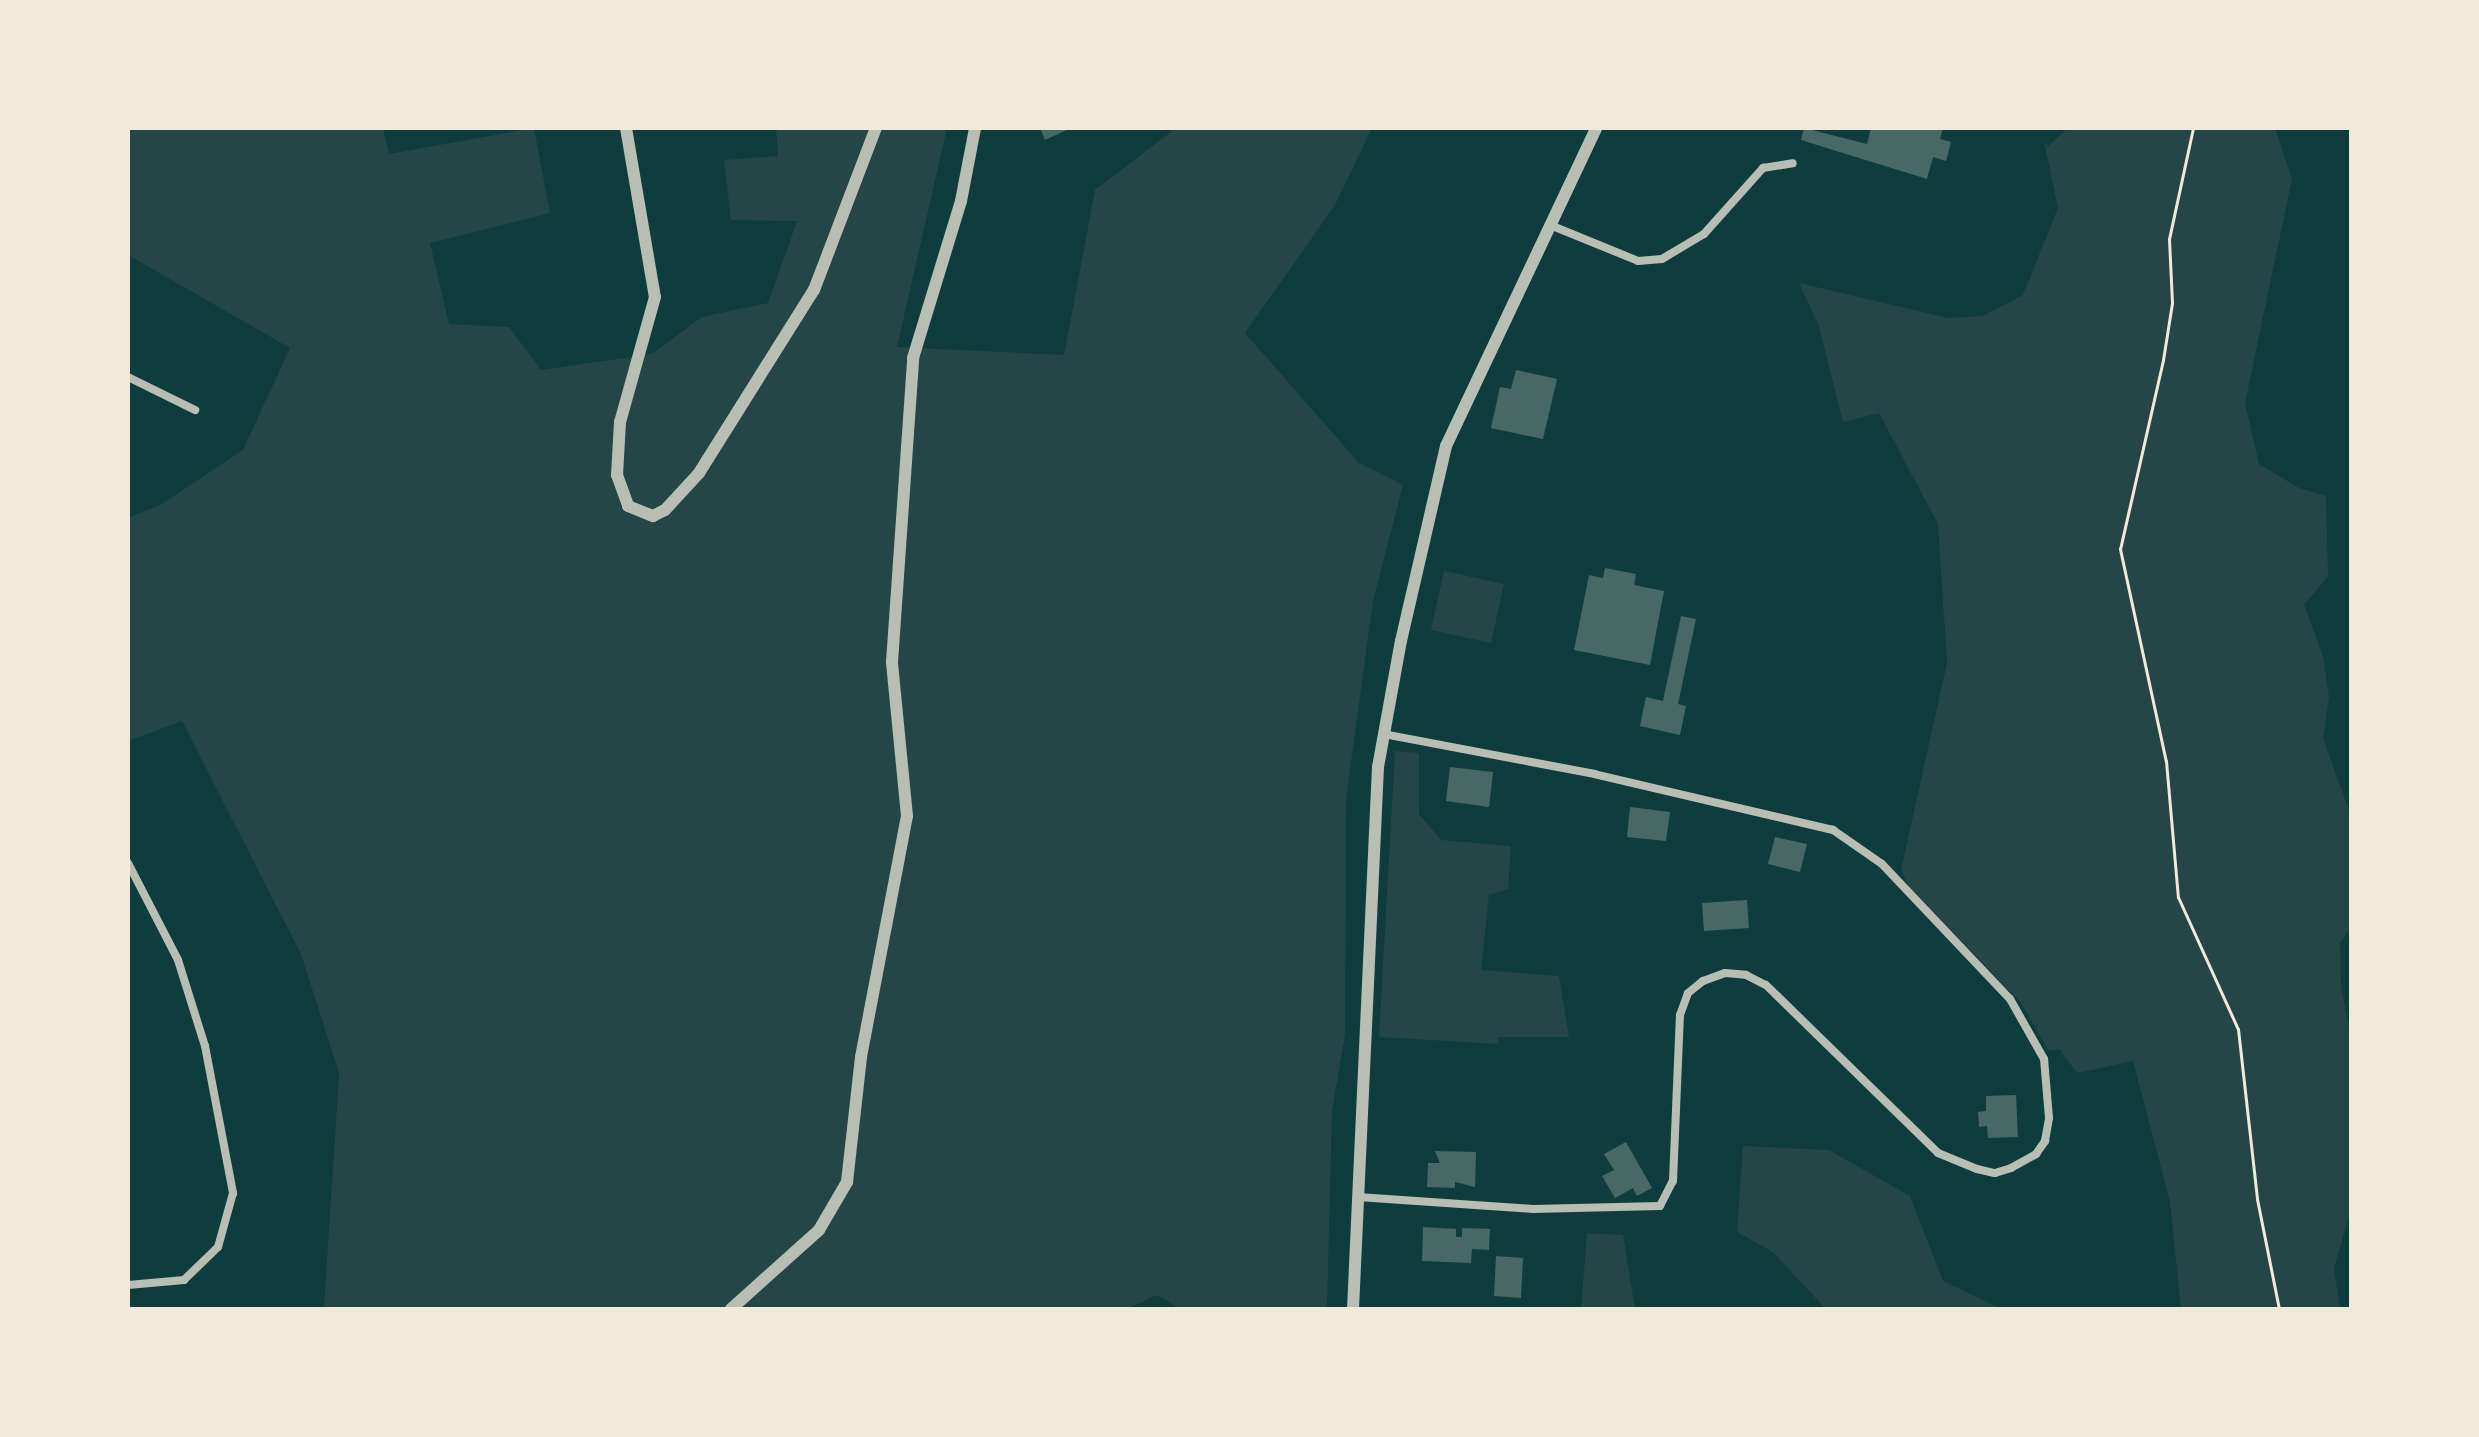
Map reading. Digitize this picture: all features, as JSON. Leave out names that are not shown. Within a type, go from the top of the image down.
[{"type":"street","points":[[626,128],[655,297],[620,422],[617,475],[628,506],[653,516],[665,510],[699,473],[814,290],[876,128]]},
{"type":"street","points":[[731,1309],[819,1230],[847,1182],[861,1057],[907,816],[892,662],[913,358],[961,201],[975,128]]},
{"type":"street","points":[[1353,1309],[1383,734],[1446,446],[1596,128]]},
{"type":"street","points":[[1550,225],[1638,261],[1662,259],[1704,234],[1763,168],[1793,163]]},
{"type":"street","points":[[128,377],[195,410]]},
{"type":"street","points":[[1358,1197],[1533,1209],[1660,1206],[1673,1181],[1680,1015],[1688,993],[1703,981],[1725,973],[1746,975],[1766,985],[1920,1138],[1948,1158],[1995,1173],[2011,1168],[2036,1154],[2045,1141],[2049,1118],[2044,1059],[2010,999],[1882,864],[1833,830],[1595,774],[1383,734]]},
{"type":"street","points":[[128,863],[178,960],[215,1089],[233,1193],[218,1247],[184,1280],[128,1285]]},
{"type":"path","points":[[2193,128],[2169,239],[2172,303],[2163,360],[2120,549],[2166,761],[2178,897],[2238,1029],[2257,1199],[2279,1309]]},
{"type":"shaded area","points":[[128,128],[383,128],[389,154],[534,128],[550,213],[430,243],[449,324],[509,327],[541,370],[652,354],[702,317],[768,303],[797,221],[731,220],[724,160],[778,156],[776,128],[947,128],[897,347],[1064,355],[1095,190],[1176,128],[1372,128],[1335,205],[1245,333],[1359,463],[1403,485],[1373,601],[1346,799],[1345,1035],[1332,1111],[1327,1309],[1181,1309],[1157,1295],[1126,1309],[324,1309],[339,1073],[301,954],[182,721],[128,741],[128,518],[162,504],[243,450],[290,348],[128,255]]},
{"type":"shaded area","points":[[2068,128],[2275,128],[2292,179],[2245,403],[2259,464],[2299,488],[2326,496],[2328,576],[2304,605],[2323,656],[2329,697],[2323,738],[2351,816],[2351,927],[2340,943],[2341,986],[2351,1037],[2351,1209],[2334,1268],[2340,1309],[2181,1309],[2170,1202],[2133,1061],[2077,1073],[2059,1049],[2049,1051],[2021,1003],[1908,885],[1901,870],[1947,663],[1938,524],[1879,413],[1843,422],[1819,326],[1799,283],[1948,318],[1983,316],[2023,295],[2058,208],[2044,141],[2048,146]]},
{"type":"shaded area","points":[[1444,571],[1504,584],[1491,643],[1431,630]]},
{"type":"shaded area","points":[[1395,751],[1419,753],[1419,814],[1441,840],[1511,846],[1508,889],[1489,895],[1481,970],[1559,976],[1569,1037],[1498,1037],[1498,1044],[1379,1037]]},
{"type":"shaded area","points":[[1743,1146],[1829,1150],[1910,1196],[1943,1281],[2002,1309],[1826,1309],[1773,1252],[1737,1232]]},
{"type":"shaded area","points":[[1587,1233],[1623,1235],[1635,1309],[1581,1309]]},
{"type":"building","points":[[1040,128],[1071,128],[1045,140]]},
{"type":"building","points":[[1804,128],[1867,144],[1871,128],[1943,128],[1940,139],[1951,142],[1946,161],[1933,157],[1927,179],[1801,140]]},
{"type":"building","points":[[1516,370],[1557,379],[1543,439],[1491,428],[1500,387],[1511,389]]},
{"type":"building","points":[[1605,568],[1636,574],[1634,585],[1664,591],[1650,665],[1574,650],[1589,575],[1603,578]]},
{"type":"building","points":[[1681,616],[1696,619],[1678,704],[1686,706],[1680,735],[1640,726],[1646,697],[1663,701]]},
{"type":"building","points":[[1450,767],[1493,772],[1489,807],[1446,801]]},
{"type":"building","points":[[1630,807],[1670,812],[1666,841],[1627,837]]},
{"type":"building","points":[[1775,837],[1807,844],[1800,872],[1768,864]]},
{"type":"building","points":[[1747,900],[1749,928],[1704,931],[1702,903]]},
{"type":"building","points":[[2016,1095],[2018,1137],[1988,1138],[1987,1126],[1979,1127],[1978,1112],[1986,1111],[1986,1096]]},
{"type":"building","points":[[1626,1142],[1652,1188],[1637,1196],[1633,1188],[1615,1198],[1602,1176],[1614,1170],[1604,1154]]},
{"type":"building","points":[[1435,1151],[1476,1152],[1475,1187],[1455,1182],[1455,1188],[1427,1187],[1428,1163],[1440,1163]]},
{"type":"building","points":[[1423,1227],[1456,1229],[1456,1237],[1462,1237],[1462,1228],[1490,1229],[1489,1250],[1472,1249],[1471,1263],[1422,1261]]},
{"type":"building","points":[[1496,1256],[1523,1258],[1521,1298],[1494,1296]]}]
